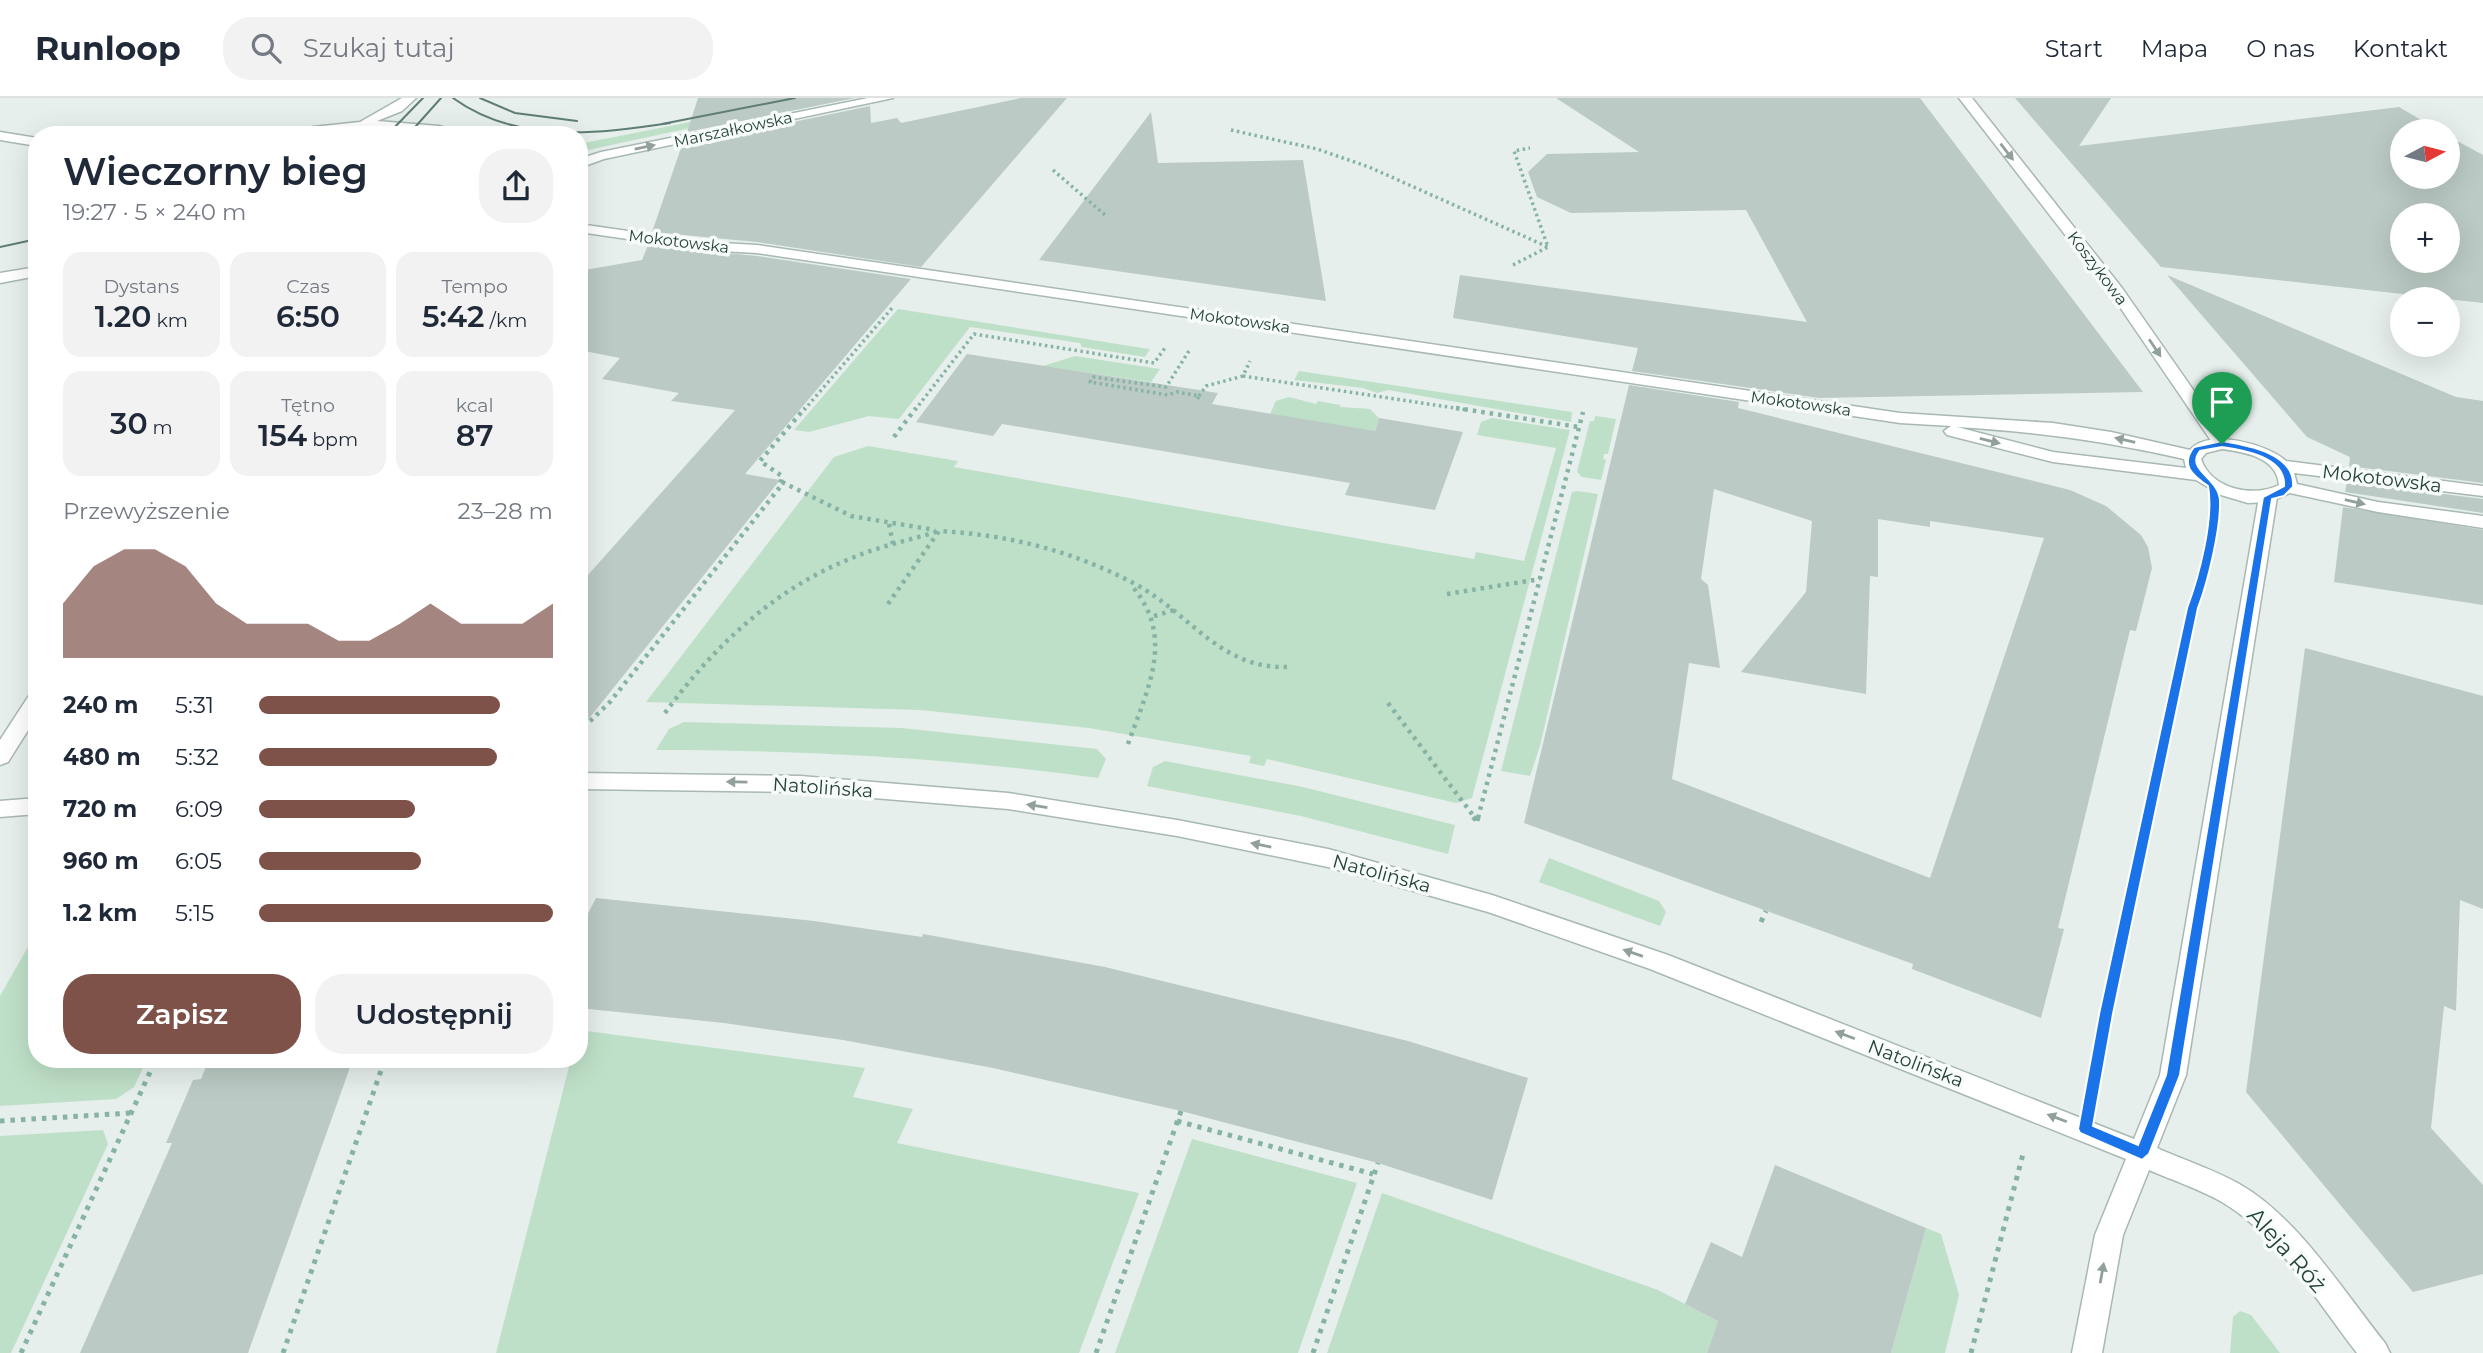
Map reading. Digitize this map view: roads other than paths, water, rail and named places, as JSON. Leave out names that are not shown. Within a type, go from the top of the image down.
[{"type":"street","points":[[352,126],[389,112],[410,98]]},
{"type":"street","name":"Marszałkowska","points":[[588,161],[887,98]]},
{"type":"street","name":"Koszykowa","points":[[1965,98],[2117,291],[2222,444]]},
{"type":"street","points":[[0,136],[28,141]]},
{"type":"street","name":"Mokotowska","points":[[588,229],[704,246],[771,251],[1900,418],[2053,428],[2111,437],[2192,456]]},
{"type":"street","points":[[0,278],[28,273]]},
{"type":"street","name":"Mokotowska","points":[[1900,418],[2053,457],[2205,480],[2231,493],[2278,492],[2483,522]]},
{"type":"street","points":[[2205,480],[2191,464],[2192,456],[2197,449],[2222,444]]},
{"type":"street","name":"Mokotowska","points":[[2222,444],[2244,447],[2282,466],[2483,491]]},
{"type":"street","points":[[2087,1353],[2109,1236],[2173,1075],[2278,492],[2289,478],[2282,466]]},
{"type":"street","points":[[0,757],[28,713]]},
{"type":"street","name":"Natolińska","points":[[588,781],[789,784],[1008,801],[1177,828],[1328,858],[1492,904],[1659,962],[2085,1129],[2142,1154]]},
{"type":"street","points":[[0,808],[28,806]]},
{"type":"street","name":"Aleja Róż","points":[[2142,1154],[2232,1194],[2269,1223],[2375,1353]]},
{"type":"tram line","points":[[396,126],[423,98]]},
{"type":"tram line","points":[[416,126],[441,98]]},
{"type":"tram line","points":[[453,98],[477,113],[516,126]]},
{"type":"tram line","points":[[480,98],[515,113],[577,121]]},
{"type":"tram line","points":[[662,124],[795,98]]},
{"type":"tram line","points":[[662,124],[670,123]]},
{"type":"tram line","points":[[588,132],[662,124]]},
{"type":"tram line","points":[[0,247],[28,241]]}]
